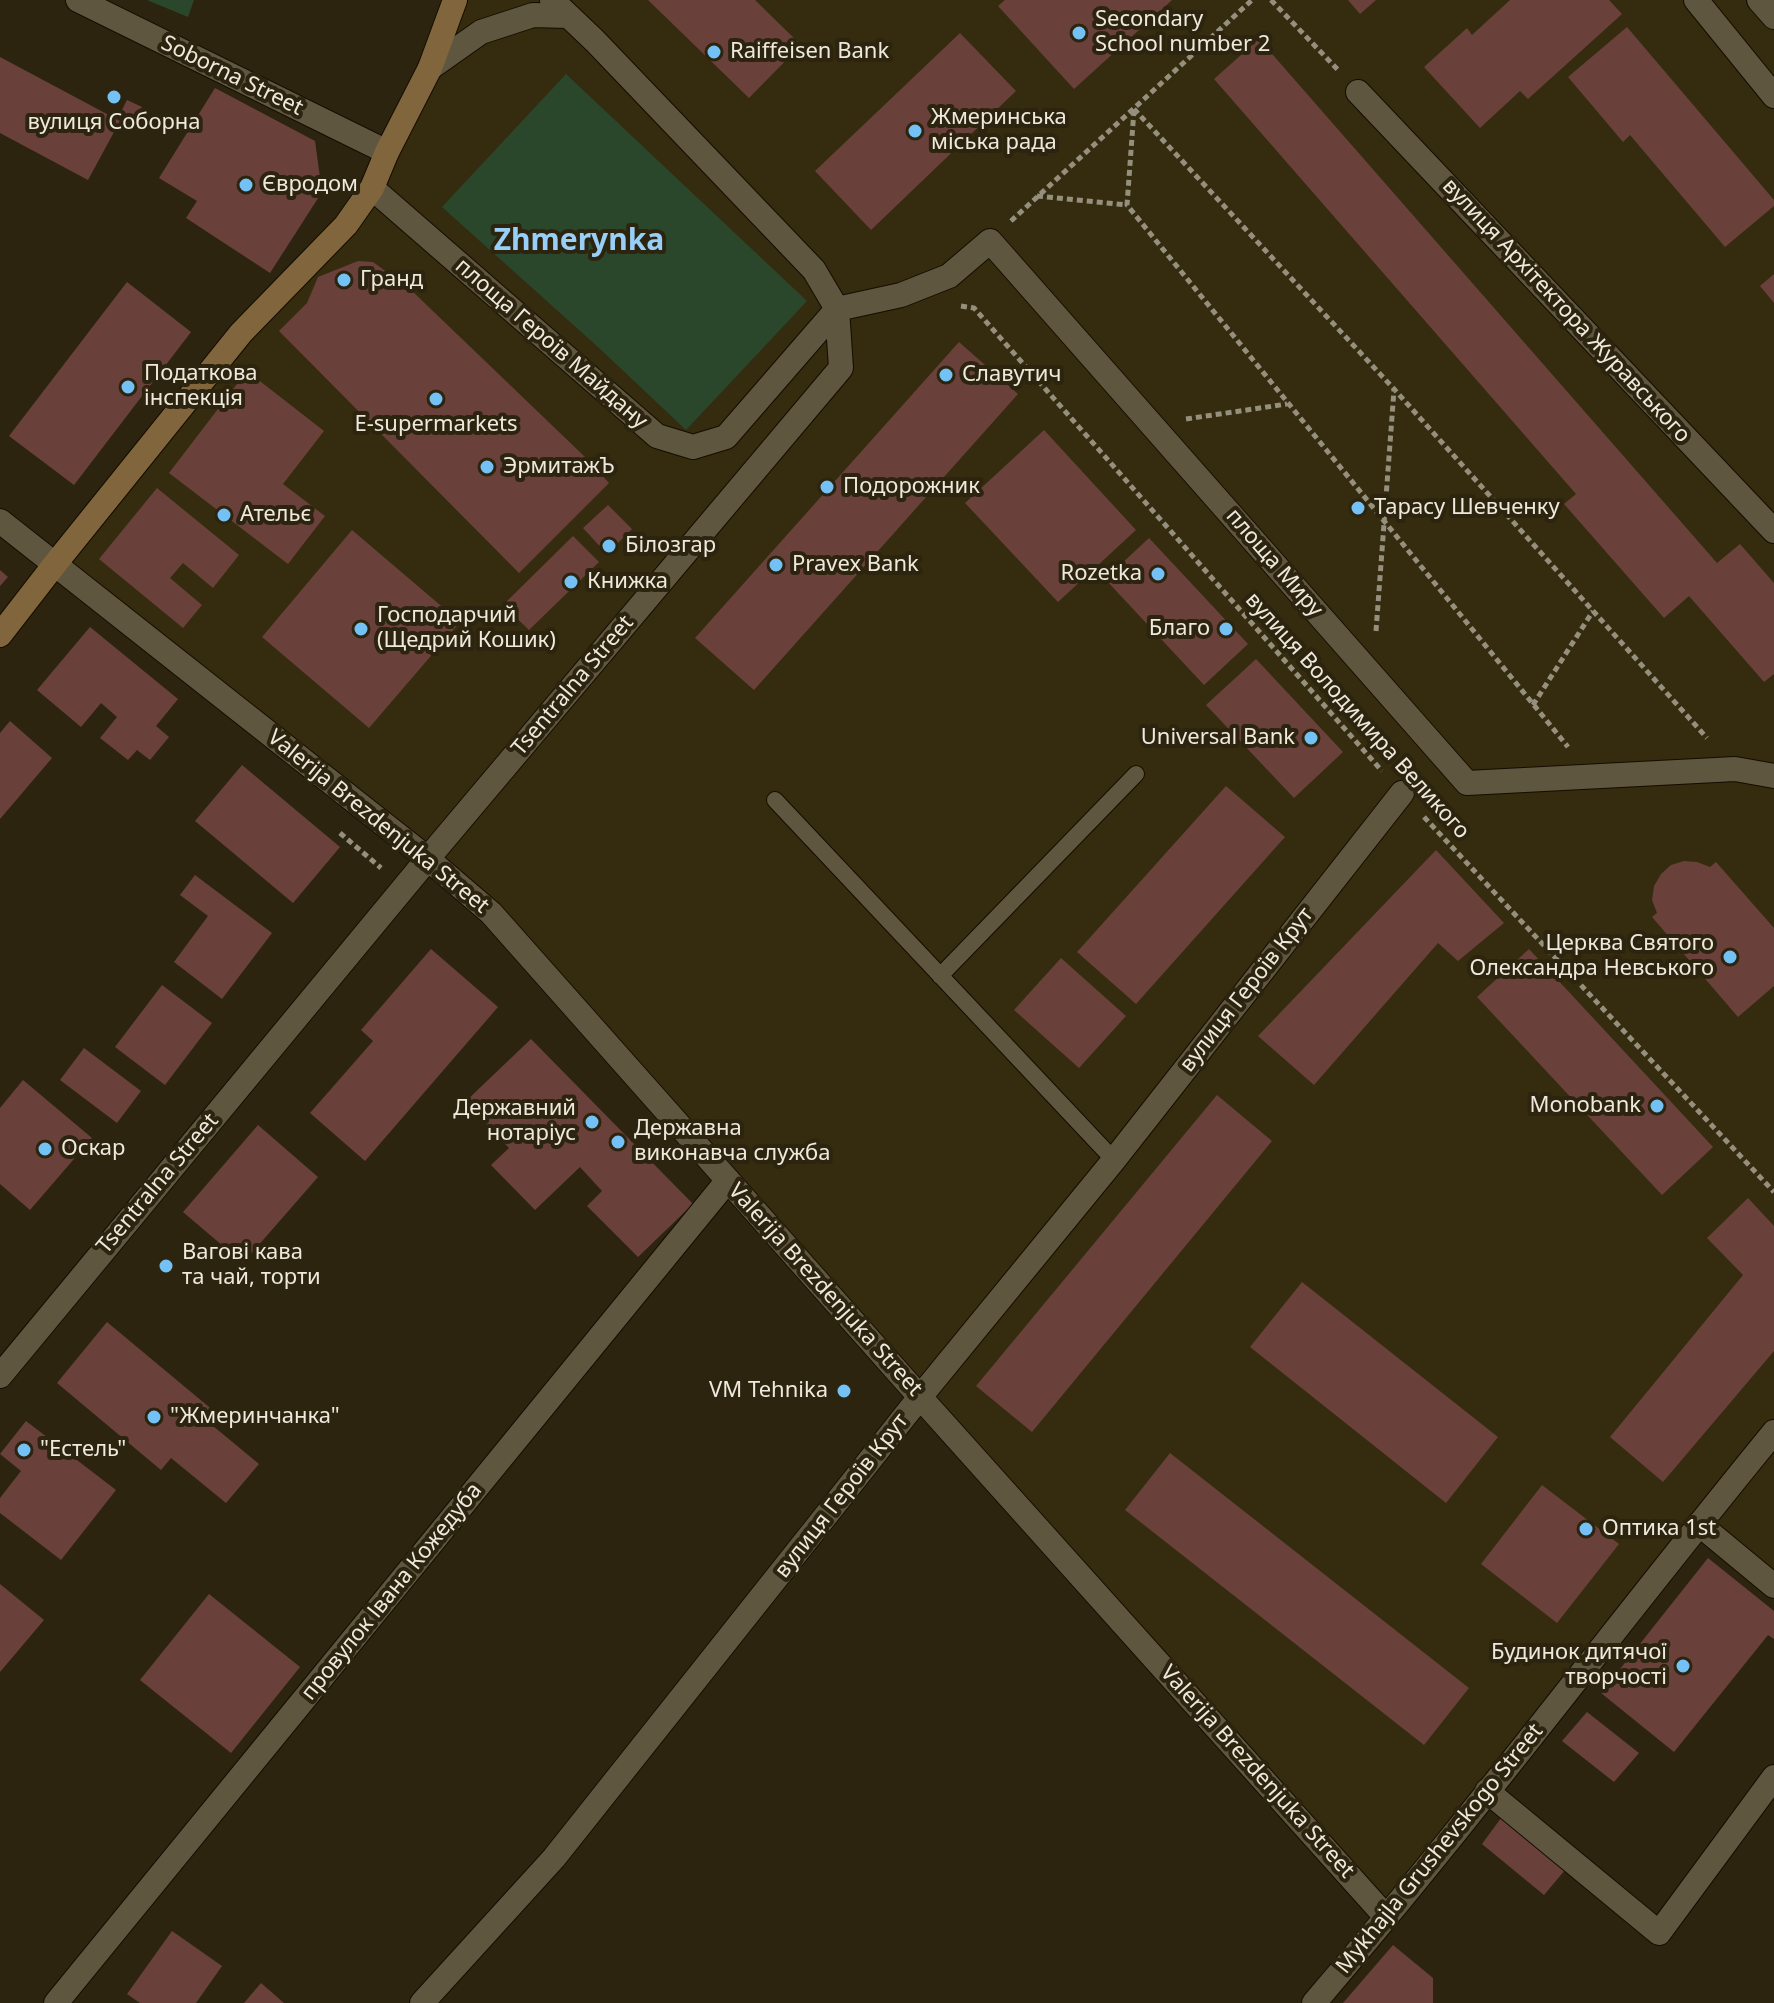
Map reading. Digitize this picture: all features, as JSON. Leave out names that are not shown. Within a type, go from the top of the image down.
[{"type":"street","name":"Soborna Street","points":[[78,0],[387,152]]},
{"type":"street","points":[[0,635],[241,333],[346,225],[372,188],[430,68],[455,0]]},
{"type":"street","points":[[1696,0],[1774,96]]},
{"type":"street","points":[[1759,0],[1774,17]]},
{"type":"street","points":[[430,68],[481,32],[559,8]]},
{"type":"street","name":"Tsentralna Street","points":[[0,1376],[428,859],[841,368],[837,309],[814,270],[595,41],[559,8]]},
{"type":"street","name":"вулиця Архітектора Журавського","points":[[1358,92],[1774,531]]},
{"type":"street","name":"площа Героїв Майдану","points":[[372,188],[657,436],[693,447],[726,437],[837,309]]},
{"type":"street","points":[[837,309],[901,295],[949,276],[990,241]]},
{"type":"street","name":"площа Миру","points":[[990,241],[1467,783],[1735,769],[1774,776]]},
{"type":"street","name":"Valerija Brezdenjuka Street","points":[[0,521],[428,859],[491,913],[1387,1918]]},
{"type":"street","name":"вулиця Героїв Крут","points":[[422,2003],[554,1858],[920,1397],[1114,1160],[1402,793]]},
{"type":"street","name":"провулок Івана Кожедуба","points":[[56,2003],[728,1180]]},
{"type":"street","name":"Mykhajla Grushevskogo Street","points":[[1314,2003],[1387,1918],[1774,1432]]},
{"type":"street","points":[[1699,1524],[1774,1586]]},
{"type":"street","points":[[1487,1791],[1659,1933],[1774,1777]]},
{"type":"lane","points":[[940,976],[1136,774]]},
{"type":"lane","points":[[775,800],[1114,1160]]},
{"type":"path","points":[[990,241],[1252,0]]},
{"type":"path","points":[[1271,0],[1358,92]]},
{"type":"path","points":[[1134,109],[1127,205],[1592,776]]},
{"type":"path","points":[[1134,109],[1394,389],[1735,769]]},
{"type":"path","points":[[1037,196],[1127,205]]},
{"type":"path","name":"вулиця Володимира Великого","points":[[959,305],[974,308],[1402,793],[1774,1192]]},
{"type":"path","points":[[1373,676],[1394,389]]},
{"type":"path","points":[[1150,424],[1288,404]]},
{"type":"path","points":[[1533,705],[1593,611]]},
{"type":"shaded area","points":[[455,0],[1774,0],[1774,1586],[1699,1524],[1387,1918],[491,913],[55,564],[346,225]]},
{"type":"green space","points":[[147,0],[194,0],[188,17]]},
{"type":"green space","points":[[566,74],[807,301],[686,430],[442,207]]},
{"type":"building","points":[[648,0],[755,0],[801,45],[749,98]]},
{"type":"building","name":"Secondary School number 2","points":[[1005,0],[1172,0],[1074,89],[998,6]]},
{"type":"building","points":[[1348,0],[1376,0],[1360,14]]},
{"type":"building","points":[[1510,0],[1609,0],[1622,14],[1528,99],[1520,91],[1480,128],[1424,67],[1467,28],[1472,35]]},
{"type":"building","points":[[1627,27],[1774,200],[1774,206],[1725,247],[1630,135],[1623,142],[1568,77]]},
{"type":"building","name":"Жмеринська міська рада","points":[[960,33],[1016,91],[871,230],[815,171]]},
{"type":"building","points":[[1259,39],[1717,563],[1740,544],[1774,583],[1774,674],[1764,682],[1689,596],[1664,618],[1564,504],[1576,494],[1214,79]]},
{"type":"building","points":[[0,57],[120,121],[88,180],[0,133]]},
{"type":"building","name":"Євродом","points":[[215,88],[315,141],[322,192],[270,273],[186,218],[197,201],[159,178]]},
{"type":"building","points":[[127,100],[142,107],[133,125],[118,118]]},
{"type":"building","name":"E-supermarkets","points":[[358,261],[373,262],[410,289],[609,483],[519,573],[279,331],[307,303],[318,277]]},
{"type":"building","points":[[1774,274],[1774,303],[1760,286]]},
{"type":"building","points":[[127,282],[191,332],[74,485],[9,436]]},
{"type":"building","points":[[959,342],[1018,394],[754,690],[695,638]]},
{"type":"building","points":[[247,371],[324,431],[283,484],[325,516],[288,564],[169,473]]},
{"type":"building","points":[[1044,430],[1136,530],[1058,602],[965,503]]},
{"type":"building","points":[[157,488],[239,555],[213,588],[183,563],[170,578],[202,605],[183,628],[99,559]]},
{"type":"building","points":[[608,505],[632,529],[607,554],[583,528]]},
{"type":"building","name":"Господарчий (Щедрий Кошик)","points":[[352,530],[460,622],[369,728],[262,637]]},
{"type":"building","points":[[573,536],[599,562],[529,630],[503,605]]},
{"type":"building","points":[[1149,538],[1248,644],[1204,685],[1105,579]]},
{"type":"building","points":[[0,570],[8,577],[0,586]]},
{"type":"building","points":[[90,627],[178,699],[156,726],[169,737],[150,760],[137,750],[128,760],[100,738],[117,717],[101,703],[81,727],[37,690]]},
{"type":"building","points":[[1256,659],[1343,752],[1294,798],[1206,705]]},
{"type":"building","points":[[10,721],[52,758],[0,819],[0,733]]},
{"type":"building","points":[[242,765],[340,847],[293,903],[195,821]]},
{"type":"building","points":[[1226,786],[1285,837],[1136,1004],[1077,952]]},
{"type":"building","points":[[1436,850],[1504,923],[1458,961],[1438,943],[1314,1085],[1258,1036]]},
{"type":"building","name":"Церква Святого Олександра Невського","points":[[1684,861],[1710,867],[1716,862],[1774,928],[1774,986],[1738,1017],[1652,917],[1657,913],[1652,900],[1654,886],[1671,865]]},
{"type":"building","points":[[195,875],[272,933],[222,999],[174,962],[208,916],[180,895]]},
{"type":"building","points":[[431,949],[498,1007],[365,1161],[310,1113],[373,1041],[361,1030]]},
{"type":"building","points":[[1529,949],[1713,1147],[1662,1195],[1477,997]]},
{"type":"building","points":[[1061,958],[1126,1016],[1079,1068],[1014,1010]]},
{"type":"building","points":[[162,985],[212,1023],[165,1085],[115,1047]]},
{"type":"building","points":[[531,1039],[693,1204],[638,1257],[587,1206],[602,1191],[580,1167],[535,1210],[491,1165],[509,1148],[465,1102]]},
{"type":"building","points":[[84,1048],[141,1091],[117,1123],[60,1080]]},
{"type":"building","points":[[23,1080],[92,1138],[30,1210],[0,1184],[0,1108]]},
{"type":"building","points":[[1217,1095],[1272,1141],[1032,1432],[976,1386]]},
{"type":"building","points":[[258,1125],[318,1177],[243,1263],[183,1212]]},
{"type":"building","points":[[1748,1198],[1774,1226],[1774,1351],[1663,1482],[1610,1437],[1743,1275],[1707,1238]]},
{"type":"building","points":[[1302,1282],[1498,1437],[1446,1503],[1250,1347]]},
{"type":"building","name":"\"Жмеринчанка\"","points":[[107,1322],[215,1412],[207,1421],[259,1464],[226,1503],[171,1458],[161,1470],[57,1383]]},
{"type":"building","points":[[26,1421],[116,1490],[61,1560],[0,1513],[0,1498],[21,1471],[0,1454]]},
{"type":"building","points":[[1170,1453],[1469,1688],[1424,1745],[1125,1510]]},
{"type":"building","points":[[1542,1485],[1619,1544],[1557,1623],[1481,1564]]},
{"type":"building","name":"Будинок дитячої творчості","points":[[1708,1558],[1774,1611],[1774,1639],[1768,1635],[1674,1752],[1601,1693]]},
{"type":"building","points":[[0,1584],[44,1620],[0,1672]]},
{"type":"building","points":[[209,1594],[300,1667],[231,1753],[140,1680]]},
{"type":"building","points":[[1587,1712],[1639,1753],[1614,1782],[1562,1741]]},
{"type":"building","points":[[1507,1810],[1571,1863],[1544,1895],[1482,1844]]},
{"type":"building","points":[[172,1931],[222,1966],[196,2003],[140,2003],[127,1994]]},
{"type":"building","points":[[1393,1945],[1433,1978],[1433,2003],[1343,2003]]},
{"type":"building","points":[[261,1983],[284,2003],[244,2003]]},
{"type":"place","name":"Secondary School number 2","points":[[1079,33]]},
{"type":"place","name":"Raiffeisen Bank","points":[[714,52]]},
{"type":"place","name":"вулиця Соборна","points":[[114,97]]},
{"type":"place","name":"Жмеринська міська рада","points":[[915,131]]},
{"type":"place","name":"Євродом","points":[[246,185]]},
{"type":"place","name":"Гранд","points":[[344,280]]},
{"type":"place","name":"Славутич","points":[[946,375]]},
{"type":"place","name":"Податкова інспекція","points":[[128,387]]},
{"type":"place","name":"E-supermarkets","points":[[436,399]]},
{"type":"place","name":"ЭрмитажЪ","points":[[487,467]]},
{"type":"place","name":"Подорожник","points":[[827,487]]},
{"type":"place","name":"Тарасу Шевченку","points":[[1358,508]]},
{"type":"place","name":"Ательє","points":[[224,515]]},
{"type":"place","name":"Білозгар","points":[[609,546]]},
{"type":"place","name":"Pravex Bank","points":[[776,565]]},
{"type":"place","name":"Rozetka","points":[[1158,574]]},
{"type":"place","name":"Книжка","points":[[571,582]]},
{"type":"place","name":"Господарчий (Щедрий Кошик)","points":[[361,629]]},
{"type":"place","name":"Благо","points":[[1226,629]]},
{"type":"place","name":"Universal Bank","points":[[1311,738]]},
{"type":"place","name":"Церква Святого Олександра Невського","points":[[1730,957]]},
{"type":"place","name":"Monobank","points":[[1657,1106]]},
{"type":"place","name":"Державний нотаріус","points":[[592,1122]]},
{"type":"place","name":"Державна виконавча служба","points":[[618,1142]]},
{"type":"place","name":"Оскар","points":[[45,1149]]},
{"type":"place","name":"Вагові кава та чай, торти","points":[[166,1266]]},
{"type":"place","name":"VM Tehnika","points":[[844,1391]]},
{"type":"place","name":"\"Жмеринчанка\"","points":[[154,1417]]},
{"type":"place","name":"\"Естель\"","points":[[24,1450]]},
{"type":"place","name":"Оптика 1st","points":[[1586,1529]]},
{"type":"place","name":"Будинок дитячої творчості","points":[[1683,1666]]},
{"type":"district","name":"Zhmerynka","points":[[579,241]]}]
